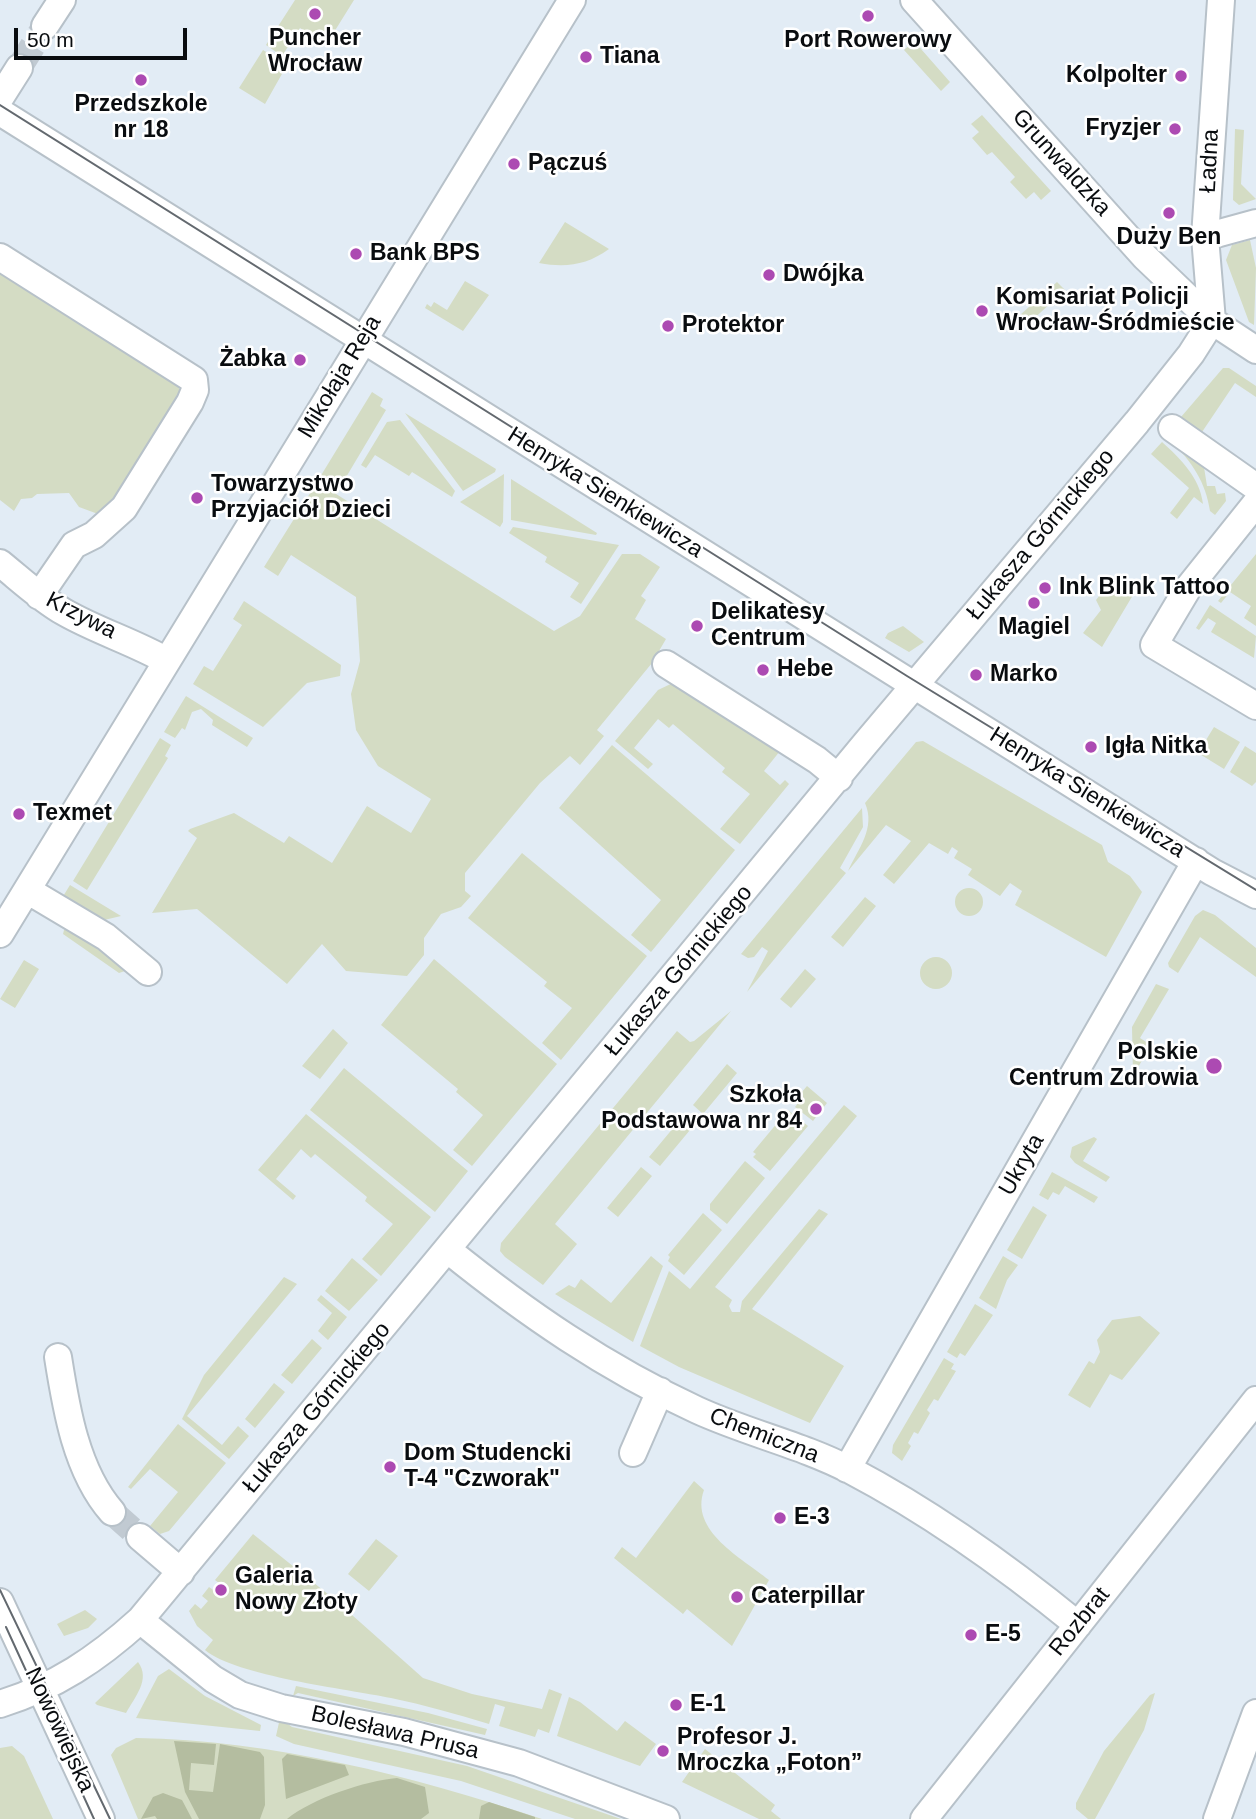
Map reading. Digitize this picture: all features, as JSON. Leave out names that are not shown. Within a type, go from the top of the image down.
[{"type":"street","points":[[46,26],[62,0]]},
{"type":"street","name":"Mikołaja Reja","points":[[0,934],[572,0]]},
{"type":"street","name":"Grunwaldzka","points":[[914,0],[1145,257],[1212,321],[1256,349]]},
{"type":"street","name":"Ładna","points":[[1212,321],[1205,237],[1221,0]]},
{"type":"street","points":[[0,98],[19,68]]},
{"type":"street","name":"Henryka Sienkiewicza","points":[[0,112],[915,686],[1204,866],[1256,895]]},
{"type":"street","points":[[1205,237],[1256,223]]},
{"type":"street","points":[[0,257],[194,380],[195,390],[190,402],[124,508],[94,535],[74,545],[38,596]]},
{"type":"street","name":"Łukasza Górnickiego","points":[[39,1690],[98,1657],[140,1620],[1142,415],[1191,354],[1212,321]]},
{"type":"street","points":[[1172,428],[1256,487]]},
{"type":"street","points":[[1256,503],[1188,588],[1154,645],[1256,706]]},
{"type":"street","name":"Krzywa","points":[[0,563],[38,596],[66,614],[137,644],[167,661]]},
{"type":"street","points":[[666,664],[817,760],[839,778]]},
{"type":"street","name":"Henryka Sienkiewicza","points":[[1204,866],[1256,909]]},
{"type":"street","name":"Ukryta","points":[[847,1469],[1204,866]]},
{"type":"street","points":[[27,890],[106,937],[148,972]]},
{"type":"street","name":"Chemiczna","points":[[447,1250],[546,1326],[610,1366],[698,1411],[847,1469],[958,1534],[1078,1625]]},
{"type":"street","points":[[58,1357],[65,1402],[79,1448],[93,1483],[112,1511]]},
{"type":"street","points":[[633,1454],[660,1391]]},
{"type":"street","name":"Rozbrat","points":[[924,1819],[1078,1625],[1246,1432],[1256,1399]]},
{"type":"street","points":[[140,1537],[181,1572]]},
{"type":"street","name":"Nowowiejska","points":[[0,1602],[101,1819]]},
{"type":"street","name":"Bolesława Prusa","points":[[140,1620],[213,1679],[240,1695],[281,1707],[404,1732],[496,1756],[618,1798],[666,1819]]},
{"type":"street","points":[[0,1704],[39,1690]]},
{"type":"street","points":[[1217,1819],[1256,1713]]},
{"type":"green space","name":"Puncher Wrocław","points":[[295,0],[354,0],[326,45],[300,28],[282,56],[266,45]]},
{"type":"green space","points":[[914,41],[950,82],[941,91],[904,50]]},
{"type":"green space","points":[[263,50],[287,65],[265,104],[239,88]]},
{"type":"green space","points":[[982,115],[1051,191],[1041,200],[1034,192],[1026,199],[1010,182],[1015,177],[992,152],[987,155],[972,138],[979,132],[971,124]]},
{"type":"green space","points":[[1235,129],[1244,130],[1241,184],[1256,199],[1239,205],[1233,200]]},
{"type":"green space","points":[[565,222],[609,249],[593,259],[576,264],[539,263]]},
{"type":"green space","points":[[1250,240],[1256,268],[1254,325],[1249,322],[1226,260],[1232,245]]},
{"type":"green space","points":[[0,271],[179,386],[179,395],[145,461],[123,493],[111,506],[98,514],[79,507],[69,493],[37,494],[32,498],[21,499],[14,511],[0,500]]},
{"type":"green space","points":[[465,281],[489,295],[463,331],[425,308],[427,304],[431,307],[434,302],[447,310]]},
{"type":"green space","points":[[1057,282],[1065,290],[1028,324],[1020,315]]},
{"type":"green space","points":[[1223,368],[1229,368],[1256,386],[1256,397],[1235,383],[1202,432],[1181,417]]},
{"type":"green space","points":[[372,392],[383,399],[380,406],[386,410],[339,489],[320,477]]},
{"type":"green space","points":[[405,413],[496,469],[495,472],[463,491]]},
{"type":"green space","points":[[400,420],[455,491],[452,497],[412,472],[409,476],[375,455],[366,468],[361,465],[387,422]]},
{"type":"green space","points":[[1162,442],[1194,477],[1203,504],[1194,497],[1177,519],[1170,513],[1189,488],[1151,454]]},
{"type":"green space","points":[[1171,442],[1203,461],[1207,486],[1215,486],[1217,494],[1225,493],[1226,501],[1215,515],[1210,511],[1197,473]]},
{"type":"green space","points":[[504,474],[503,522],[500,527],[460,502]]},
{"type":"green space","points":[[511,479],[597,533],[596,535],[511,520]]},
{"type":"green space","points":[[317,482],[554,631],[580,616],[622,554],[640,554],[660,567],[641,596],[646,600],[635,619],[666,639],[652,663],[597,730],[604,736],[580,765],[570,756],[540,783],[465,873],[465,891],[471,896],[461,907],[441,914],[424,938],[424,955],[407,976],[346,971],[322,944],[287,984],[197,909],[152,913],[197,838],[188,831],[190,829],[234,813],[284,843],[289,836],[332,863],[367,806],[411,833],[431,799],[378,766],[356,730],[351,694],[360,661],[356,597],[291,555],[278,576],[264,567]]},
{"type":"green space","points":[[513,527],[619,545],[581,604],[570,597],[579,583],[545,562],[547,557],[509,533]]},
{"type":"green space","points":[[1256,554],[1256,626],[1244,618],[1251,606],[1230,592],[1221,603],[1218,601]]},
{"type":"green space","points":[[1111,581],[1115,584],[1118,581],[1133,595],[1102,647],[1083,633],[1101,610],[1096,600]]},
{"type":"green space","points":[[244,601],[341,665],[340,676],[307,683],[263,727],[193,684],[204,666],[213,671],[242,625],[233,619]]},
{"type":"green space","points":[[1210,605],[1256,636],[1254,658],[1211,632],[1216,623],[1208,618],[1199,630],[1196,628]]},
{"type":"green space","points":[[903,626],[924,642],[909,652],[885,638],[888,633]]},
{"type":"green space","points":[[679,680],[784,746],[764,771],[780,785],[785,780],[789,784],[740,844],[720,829],[750,794],[722,772],[725,768],[673,724],[669,728],[658,719],[634,748],[653,764],[648,769],[615,741],[658,690]]},
{"type":"green space","points":[[186,696],[253,738],[247,747],[212,725],[213,720],[201,709],[192,712],[185,730],[182,728],[175,738],[164,732]]},
{"type":"green space","points":[[1214,727],[1240,742],[1224,769],[1198,753]]},
{"type":"green space","points":[[160,738],[171,745],[165,756],[168,758],[87,890],[73,881]]},
{"type":"green space","points":[[923,741],[1102,845],[1108,862],[1130,876],[1142,892],[1106,957],[1015,905],[1022,891],[1010,883],[1000,896],[968,875],[972,869],[954,858],[958,851],[952,847],[948,854],[929,843],[894,884],[883,875],[911,841],[886,825],[848,871],[867,830],[868,812],[865,803],[916,742]]},
{"type":"green space","points":[[612,745],[735,850],[651,952],[631,935],[661,900],[559,808]]},
{"type":"green space","points":[[1245,746],[1256,753],[1256,782],[1252,786],[1230,772]]},
{"type":"green space","points":[[862,808],[863,827],[840,868],[846,873],[747,992],[768,951],[762,947],[754,957],[748,958],[741,954]]},
{"type":"green space","points":[[522,853],[647,956],[561,1060],[542,1043],[572,1008],[544,986],[547,982],[468,918]]},
{"type":"green space","points":[[70,885],[121,916],[100,921],[62,898]]},
{"type":"green space","points":[[969,888],[979,892],[983,902],[979,912],[969,916],[959,912],[955,902],[959,892]]},
{"type":"green space","points":[[865,897],[876,906],[843,947],[831,937]]},
{"type":"green space","points":[[1203,910],[1215,915],[1256,948],[1256,977],[1200,937],[1178,973],[1169,967],[1168,963],[1195,916]]},
{"type":"green space","points":[[71,927],[126,968],[125,971],[119,973],[63,934],[64,930]]},
{"type":"green space","points":[[936,957],[948,961],[952,973],[948,985],[936,989],[924,985],[920,973],[924,961]]},
{"type":"green space","points":[[434,959],[557,1064],[472,1166],[453,1150],[483,1115],[456,1092],[458,1089],[381,1025]]},
{"type":"green space","points":[[24,960],[39,969],[15,1008],[0,999]]},
{"type":"green space","points":[[805,969],[816,979],[791,1008],[780,999]]},
{"type":"green space","points":[[1156,984],[1169,989],[1140,1038],[1151,1045],[1133,1076],[1132,1027]]},
{"type":"green space","points":[[731,1011],[555,1224],[577,1244],[543,1285],[505,1257],[500,1251],[501,1243],[677,1031],[690,1042],[694,1041]]},
{"type":"green space","points":[[333,1029],[348,1043],[320,1079],[302,1066]]},
{"type":"green space","points":[[727,1064],[737,1073],[703,1114],[693,1105]]},
{"type":"green space","points":[[344,1068],[468,1171],[435,1212],[310,1110]]},
{"type":"green space","points":[[807,1086],[827,1103],[813,1121],[795,1107],[798,1103],[795,1100]]},
{"type":"green space","points":[[844,1105],[857,1116],[715,1287],[732,1300],[729,1306],[732,1312],[740,1312],[742,1301],[819,1209],[828,1214],[752,1309],[844,1366],[810,1423],[679,1367],[640,1346],[669,1271],[690,1289]]},
{"type":"green space","points":[[788,1110],[808,1126],[770,1171],[753,1157],[756,1154],[753,1152]]},
{"type":"green space","points":[[306,1114],[431,1217],[381,1276],[362,1259],[393,1224],[365,1201],[367,1197],[315,1154],[311,1158],[301,1149],[276,1179],[296,1196],[293,1200],[258,1170]]},
{"type":"green space","points":[[684,1115],[695,1124],[660,1166],[649,1157]]},
{"type":"green space","points":[[1094,1137],[1097,1139],[1083,1161],[1110,1177],[1106,1182],[1070,1157],[1072,1147]]},
{"type":"green space","points":[[745,1161],[765,1178],[727,1224],[710,1210],[710,1204]]},
{"type":"green space","points":[[641,1167],[652,1176],[618,1217],[607,1208]]},
{"type":"green space","points":[[1052,1172],[1098,1197],[1094,1203],[1065,1186],[1059,1195],[1053,1192],[1048,1200],[1039,1195]]},
{"type":"green space","points":[[1033,1206],[1047,1215],[1022,1259],[1007,1250]]},
{"type":"green space","points":[[703,1213],[722,1230],[684,1275],[668,1261],[668,1255]]},
{"type":"green space","points":[[651,1256],[663,1266],[633,1342],[555,1294],[569,1285],[575,1288],[581,1279],[611,1303]]},
{"type":"green space","points":[[1003,1256],[1018,1265],[1007,1280],[996,1309],[979,1298]]},
{"type":"green space","points":[[352,1258],[378,1280],[349,1311],[325,1291]]},
{"type":"green space","points":[[284,1277],[297,1284],[187,1416],[222,1445],[238,1426],[249,1436],[229,1459],[182,1419],[204,1375]]},
{"type":"green space","points":[[321,1295],[347,1317],[328,1340],[318,1331],[332,1313],[317,1300]]},
{"type":"green space","points":[[975,1304],[993,1315],[965,1356],[960,1353],[957,1358],[947,1352]]},
{"type":"green space","points":[[1140,1316],[1160,1333],[1122,1380],[1110,1374],[1090,1408],[1068,1395],[1089,1361],[1094,1364],[1100,1352],[1097,1340],[1112,1320]]},
{"type":"green space","points":[[312,1339],[322,1348],[292,1384],[281,1375]]},
{"type":"green space","points":[[944,1358],[954,1364],[951,1369],[956,1371],[938,1401],[934,1399],[927,1410],[930,1413],[918,1434],[914,1432],[908,1443],[911,1446],[902,1461],[892,1453],[893,1445]]},
{"type":"green space","points":[[274,1383],[285,1392],[255,1428],[245,1419]]},
{"type":"green space","points":[[178,1424],[226,1463],[169,1531],[160,1534],[150,1526],[178,1492],[150,1469],[131,1489],[128,1487]]},
{"type":"green space","points":[[694,1481],[704,1490],[701,1505],[711,1531],[733,1553],[769,1580],[732,1646],[687,1609],[683,1614],[614,1558],[622,1547],[636,1558]]},
{"type":"green space","points":[[253,1534],[334,1599],[423,1678],[472,1694],[542,1709],[549,1689],[562,1694],[549,1733],[538,1729],[535,1737],[499,1726],[505,1707],[495,1704],[489,1724],[403,1701],[266,1674],[220,1659],[205,1650],[213,1640],[197,1626],[189,1611],[195,1604],[201,1609],[208,1601],[202,1596],[209,1587],[222,1596],[227,1589],[215,1580]]},
{"type":"green space","points":[[376,1539],[398,1556],[369,1591],[348,1574]]},
{"type":"green space","points":[[85,1610],[97,1619],[88,1628],[64,1636],[57,1624]]},
{"type":"green space","points":[[138,1662],[142,1668],[142,1681],[126,1713],[95,1703]]},
{"type":"green space","points":[[169,1669],[205,1696],[261,1725],[260,1731],[136,1718],[158,1676]]},
{"type":"green space","points":[[296,1686],[428,1713],[487,1729],[485,1735],[298,1693],[293,1696]]},
{"type":"green space","points":[[1155,1693],[1144,1730],[1095,1819],[1088,1819],[1076,1809],[1076,1803],[1104,1751],[1150,1695]]},
{"type":"green space","points":[[569,1697],[580,1702],[617,1731],[625,1721],[656,1744],[640,1766],[557,1736]]},
{"type":"green space","points":[[280,1718],[292,1727],[467,1766],[621,1819],[575,1819],[461,1781],[294,1744],[276,1736]]},
{"type":"green space","points":[[136,1738],[239,1745],[342,1763],[443,1788],[542,1819],[138,1819],[111,1755],[116,1748]]},
{"type":"green space","points":[[174,1741],[216,1744],[214,1765],[191,1763],[189,1790],[213,1792],[220,1744],[260,1752],[264,1757],[265,1805],[260,1819],[199,1819],[185,1792]]},
{"type":"green space","points":[[12,1746],[24,1756],[53,1819],[0,1819],[0,1748]]},
{"type":"green space","points":[[705,1749],[775,1805],[771,1811],[781,1819],[759,1819],[682,1782]]},
{"type":"green space","points":[[287,1754],[345,1765],[349,1775],[286,1799],[282,1759]]},
{"type":"green space","points":[[397,1778],[425,1787],[429,1813],[421,1819],[287,1819],[311,1804],[340,1792]]},
{"type":"green space","points":[[163,1793],[182,1800],[192,1819],[157,1819],[155,1816],[141,1819],[153,1797]]},
{"type":"green space","points":[[489,1802],[535,1819],[479,1819],[481,1806]]},
{"type":"tunnel","points":[[19,68],[45,26]]},
{"type":"tunnel","points":[[112,1512],[140,1537]]},
{"type":"tram line","points":[[0,105],[907,676],[1256,890]]},
{"type":"tram line","points":[[0,1590],[110,1819]]},
{"type":"tram line","points":[[6,1627],[94,1819]]},
{"type":"place","name":"Puncher Wrocław","points":[[315,14]]},
{"type":"place","name":"Port Rowerowy","points":[[868,16]]},
{"type":"place","name":"Tiana","points":[[586,57]]},
{"type":"place","name":"Kolpolter","points":[[1181,76]]},
{"type":"place","name":"Przedszkole nr 18","points":[[141,80]]},
{"type":"place","name":"Fryzjer","points":[[1175,129]]},
{"type":"place","name":"Pączuś","points":[[514,164]]},
{"type":"place","name":"Duży Ben","points":[[1169,213]]},
{"type":"place","name":"Bank BPS","points":[[356,254]]},
{"type":"place","name":"Dwójka","points":[[769,275]]},
{"type":"place","name":"Komisariat Policji Wrocław-Śródmieście","points":[[982,311]]},
{"type":"place","name":"Protektor","points":[[668,326]]},
{"type":"place","name":"Żabka","points":[[300,360]]},
{"type":"place","name":"Towarzystwo Przyjaciół Dzieci","points":[[197,498]]},
{"type":"place","name":"Ink Blink Tattoo","points":[[1045,588]]},
{"type":"place","name":"Magiel","points":[[1034,603]]},
{"type":"place","name":"Delikatesy Centrum","points":[[697,626]]},
{"type":"place","name":"Hebe","points":[[763,670]]},
{"type":"place","name":"Marko","points":[[976,675]]},
{"type":"place","name":"Igła Nitka","points":[[1091,747]]},
{"type":"place","name":"Texmet","points":[[19,814]]},
{"type":"place","name":"Polskie Centrum Zdrowia","points":[[1214,1066]]},
{"type":"place","name":"Szkoła Podstawowa nr 84","points":[[816,1109]]},
{"type":"place","name":"Dom Studencki T-4 \"Czworak\"","points":[[390,1467]]},
{"type":"place","name":"E-3","points":[[780,1518]]},
{"type":"place","name":"Galeria Nowy Złoty","points":[[221,1590]]},
{"type":"place","name":"Caterpillar","points":[[737,1597]]},
{"type":"place","name":"E-5","points":[[971,1635]]},
{"type":"place","name":"E-1","points":[[676,1705]]},
{"type":"place","name":"Profesor J. Mroczka „Foton”","points":[[663,1751]]}]
